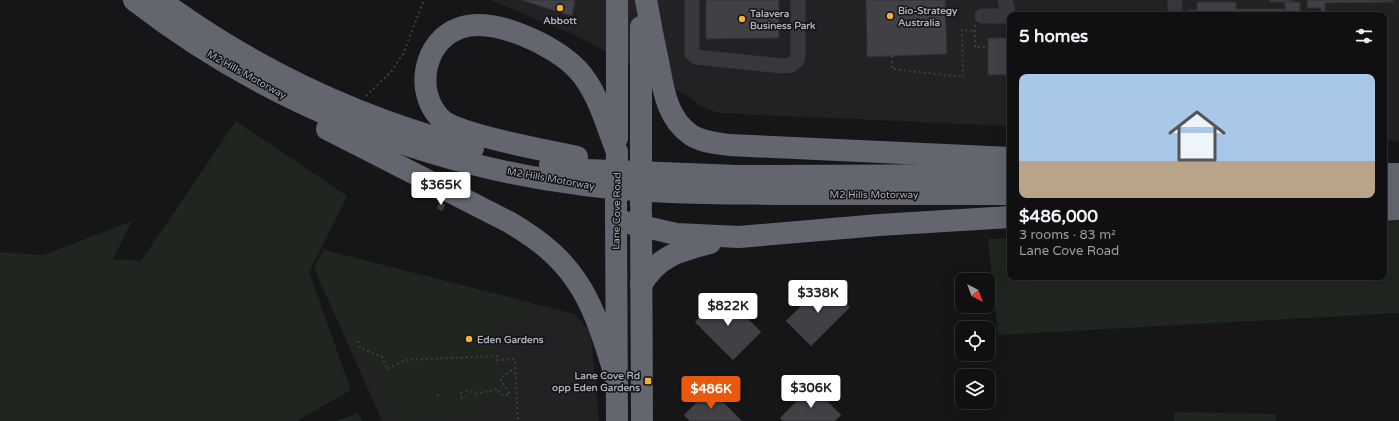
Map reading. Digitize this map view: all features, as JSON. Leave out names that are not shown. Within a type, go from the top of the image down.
[{"type":"highway","name":"M2 Hills Motorway","points":[[134,0],[218,60],[277,92],[343,122],[419,149],[478,165],[565,182],[689,193],[1007,194]]},
{"type":"highway","name":"M2 Hills Motorway","points":[[160,0],[195,26],[225,45],[292,82],[405,128],[522,161],[587,170],[641,163],[736,176],[1007,175]]},
{"type":"highway","name":"Lane Cove Road","points":[[617,0],[617,421]]},
{"type":"highway","points":[[641,0],[642,421]]},
{"type":"highway","points":[[646,0],[651,34],[668,104],[678,123],[687,132],[697,138],[709,142],[729,144],[1007,158]]},
{"type":"highway","points":[[617,152],[592,90],[579,71],[554,50],[522,36],[491,25],[477,24],[460,28],[447,35],[431,54],[425,75],[425,83],[430,104],[440,118],[452,126],[473,133],[545,150],[622,164],[641,163]]},
{"type":"highway","points":[[218,60],[236,83],[384,157],[533,235],[558,257],[578,281],[591,304],[617,382]]},
{"type":"highway","points":[[1387,174],[1399,174]]},
{"type":"highway","points":[[1387,193],[1399,193]]},
{"type":"highway","points":[[1387,210],[1399,209]]},
{"type":"highway","points":[[616,212],[641,215],[676,234],[739,237],[879,225],[1007,217]]},
{"type":"highway","points":[[641,285],[652,270],[669,256],[682,250],[739,237]]},
{"type":"street","points":[[692,0],[692,53],[696,57],[790,66],[796,62],[798,57],[798,0]]},
{"type":"street","points":[[999,16],[1005,0]]},
{"type":"street","points":[[1175,0],[1175,12]]},
{"type":"street","points":[[384,157],[406,180],[439,197]]},
{"type":"path","points":[[351,107],[368,95],[391,72],[403,54],[424,0]]},
{"type":"path","points":[[988,47],[975,47],[975,24],[987,24],[999,16]]},
{"type":"path","points":[[892,56],[892,69],[963,77],[962,30],[975,31]]},
{"type":"path","points":[[358,341],[360,348],[382,357],[387,368],[405,360],[497,356],[497,360],[513,359],[515,368],[518,421]]},
{"type":"path","points":[[466,390],[478,394],[485,391],[498,390],[501,394],[510,394],[500,378],[515,368]]},
{"type":"path","points":[[461,392],[462,399]]},
{"type":"path","points":[[438,394],[438,399]]},
{"type":"shaded area","points":[[490,0],[1399,0],[1399,141],[1387,140],[1387,12],[1007,12],[1007,126],[719,113],[702,107],[691,98],[575,35]]},
{"type":"shaded area","points":[[236,121],[347,196],[309,272],[351,390],[297,421],[0,421],[0,252],[44,255],[132,221],[113,259],[141,261]]},
{"type":"shaded area","points":[[1399,221],[1399,313],[998,335],[995,306],[995,273],[992,273],[988,239],[1007,238],[1007,280],[1387,280],[1387,222]]},
{"type":"shaded area","name":"Eden Gardens","points":[[324,250],[575,314],[591,333],[599,421],[382,421],[314,268]]},
{"type":"shaded area","name":"Eden Gardens","points":[[324,250],[532,303],[526,320],[499,322],[501,368],[499,376],[511,369],[511,372],[502,378],[512,396],[479,397],[480,416],[397,421],[374,368],[349,346],[314,268]]},
{"type":"shaded area","points":[[1174,412],[1276,414],[1276,421],[1174,421]]},
{"type":"shaded area","points":[[358,413],[362,421],[336,421]]},
{"type":"building","name":"Abbott","points":[[521,0],[575,0],[572,16]]},
{"type":"building","name":"Talavera Business Park","points":[[706,0],[779,0],[779,38],[706,39]]},
{"type":"building","points":[[866,0],[945,0],[947,54],[867,57]]},
{"type":"building","points":[[1270,0],[1293,0],[1293,2],[1270,2]]},
{"type":"building","points":[[1307,0],[1393,0],[1393,2],[1325,3],[1325,12],[1321,12],[1321,8],[1307,8]]},
{"type":"building","points":[[1197,2],[1236,2],[1236,9],[1285,9],[1285,12],[1188,12],[1188,10],[1197,10]]},
{"type":"building","points":[[1285,2],[1300,2],[1300,12],[1285,12]]},
{"type":"building","points":[[988,38],[1007,38],[1007,75],[988,75]]},
{"type":"building","points":[[440,202],[445,205],[442,211],[437,208]]},
{"type":"building","points":[[825,282],[850,307],[811,346],[786,321]]},
{"type":"building","points":[[723,294],[761,332],[733,360],[695,322]]},
{"type":"building","points":[[812,386],[841,415],[835,421],[783,421],[780,418]]},
{"type":"building","points":[[710,389],[742,421],[690,421],[684,415]]},
{"type":"place","name":"Abbott","points":[[560,8]]},
{"type":"place","name":"Bio-Strategy Australia","points":[[890,16]]},
{"type":"place","name":"Talavera Business Park","points":[[742,19]]},
{"type":"place","name":"Eden Gardens","points":[[469,339]]},
{"type":"place","name":"Lane Cove Rd opp Eden Gardens","points":[[648,381]]}]
